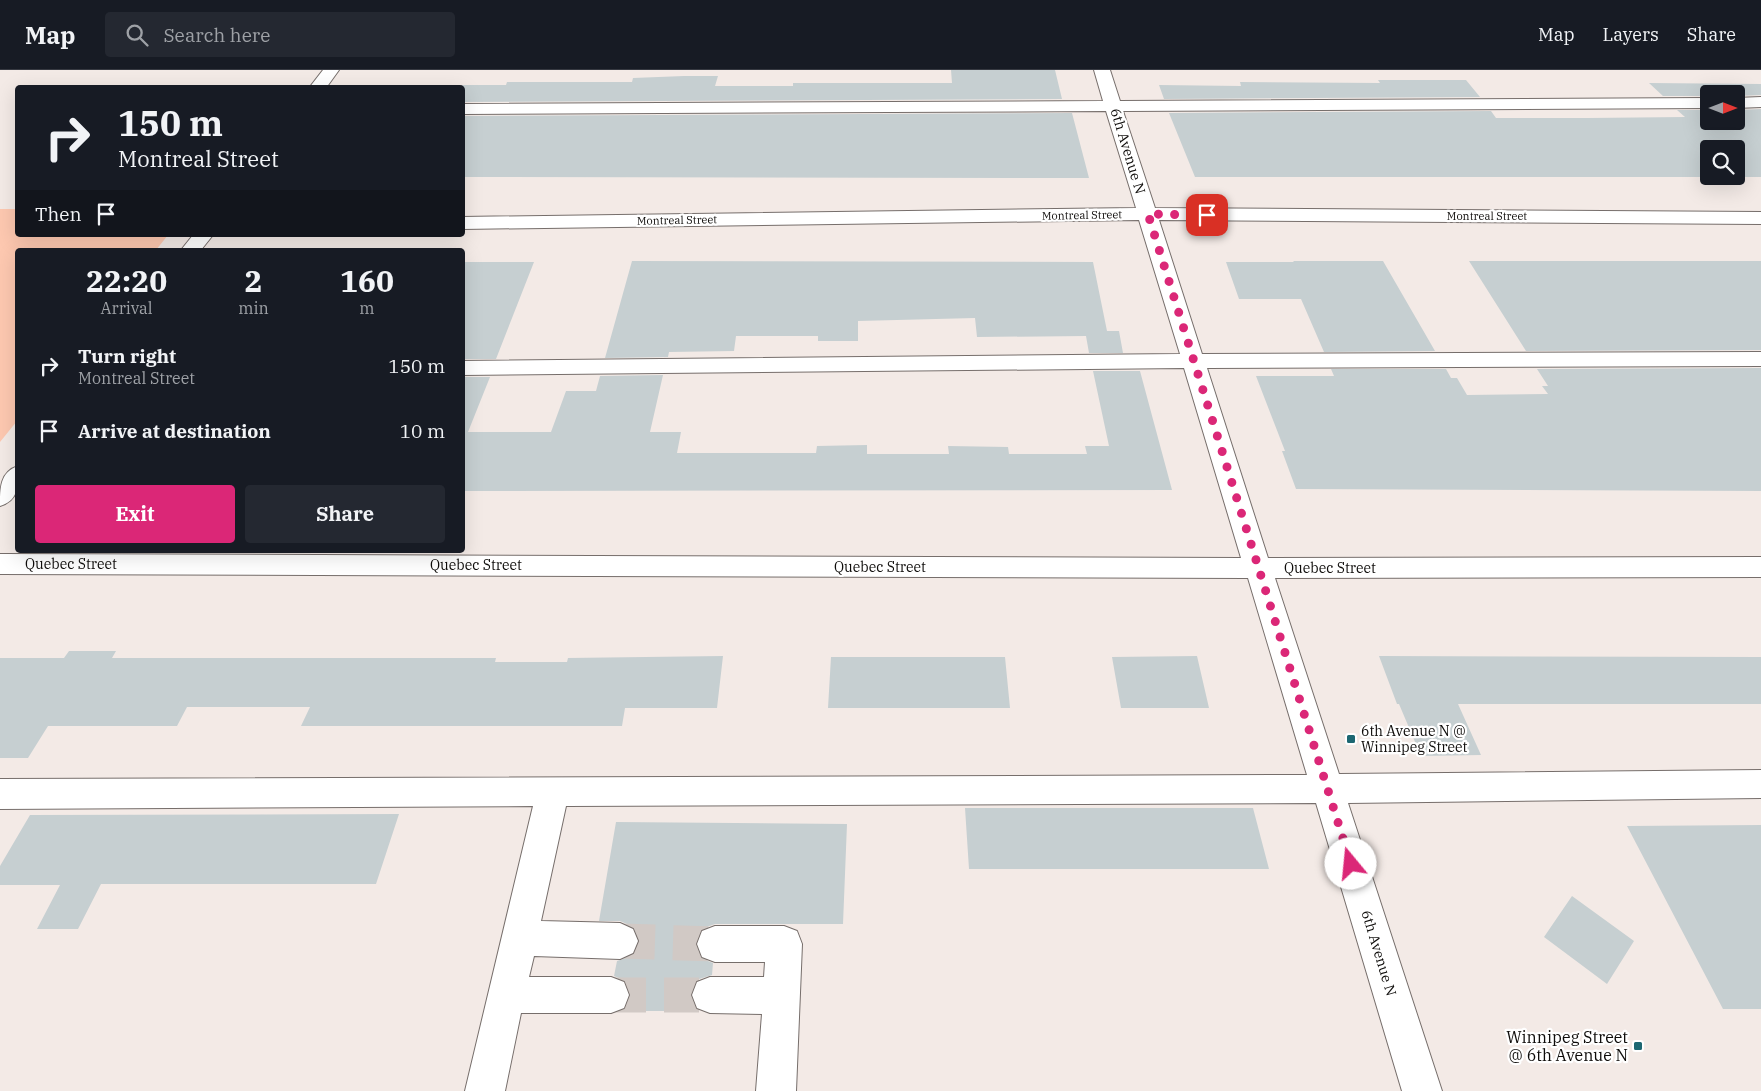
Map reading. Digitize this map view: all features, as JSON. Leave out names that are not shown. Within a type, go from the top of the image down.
[{"type":"street","points":[[319,85],[331,70]]},
{"type":"street","name":"6th Avenue N","points":[[1102,70],[1422,1091]]},
{"type":"street","points":[[1745,102],[1761,102]]},
{"type":"street","points":[[465,109],[1113,104],[1700,103]]},
{"type":"street","name":"Montreal Street","points":[[465,223],[1148,214],[1761,218]]},
{"type":"street","points":[[193,248],[201,237]]},
{"type":"street","points":[[465,368],[1194,361],[1761,359]]},
{"type":"street","points":[[0,497],[15,478]]},
{"type":"street","name":"Quebec Street","points":[[0,564],[1258,568],[1761,567]]},
{"type":"street","points":[[0,794],[1327,789],[1761,784]]},
{"type":"street","points":[[485,1091],[553,792]]},
{"type":"street","points":[[520,938],[620,941]]},
{"type":"street","points":[[715,944],[784,944],[776,1091]]},
{"type":"street","points":[[507,995],[612,995]]},
{"type":"street","points":[[710,995],[781,996]]},
{"type":"shaded area","points":[[0,209],[15,209],[15,237],[166,237],[158,248],[15,248],[15,423],[0,442]]},
{"type":"building","points":[[951,70],[1055,70],[1062,99],[465,102],[465,85],[506,85],[507,82],[632,82],[633,78],[718,76],[715,86],[793,86],[793,83],[952,83]]},
{"type":"building","points":[[1378,80],[1466,80],[1480,97],[1164,99],[1159,85],[1241,86],[1240,82],[1380,83]]},
{"type":"building","points":[[1649,83],[1761,84],[1761,95],[1745,96],[1745,85],[1700,85],[1700,96],[1663,96]]},
{"type":"building","points":[[1761,109],[1761,177],[1745,177],[1745,140],[1700,140],[1700,177],[1195,177],[1169,113],[1491,111],[1496,118],[1685,117],[1677,110],[1700,110],[1700,130],[1745,130],[1745,110]]},
{"type":"building","points":[[1072,113],[1089,178],[465,177],[465,116]]},
{"type":"building","points":[[632,261],[1093,262],[1107,331],[1119,331],[1123,353],[1089,353],[1086,336],[977,337],[975,318],[858,321],[858,341],[818,341],[818,336],[736,336],[734,351],[669,352],[668,357],[605,358]]},
{"type":"building","points":[[1383,261],[1435,351],[1324,352],[1301,299],[1239,299],[1226,262]]},
{"type":"building","points":[[1469,261],[1761,261],[1761,350],[1526,351]]},
{"type":"building","points":[[465,262],[534,262],[496,359],[465,359]]},
{"type":"building","points":[[1761,368],[1761,491],[1296,489],[1282,451],[1285,451],[1256,376],[1334,376],[1331,369],[1446,369],[1451,378],[1457,378],[1467,395],[1548,394],[1542,386],[1548,386],[1537,369]]},
{"type":"building","points":[[1093,371],[1140,371],[1172,490],[465,491],[465,377],[490,377],[468,432],[551,432],[566,391],[596,391],[600,376],[663,375],[650,432],[681,432],[677,453],[816,453],[817,446],[867,445],[867,454],[949,454],[948,446],[1008,447],[1009,454],[1087,454],[1085,446],[1109,446]]},
{"type":"building","points":[[69,651],[116,651],[112,658],[496,658],[495,662],[567,662],[568,658],[723,656],[717,708],[625,708],[622,726],[301,726],[310,707],[187,707],[177,726],[48,726],[28,758],[0,758],[0,658],[64,658]]},
{"type":"building","points":[[1197,656],[1209,708],[1121,708],[1112,657]]},
{"type":"building","points":[[1379,656],[1761,657],[1761,704],[1458,704],[1481,755],[1421,756],[1399,704],[1397,704]]},
{"type":"building","points":[[831,657],[1005,657],[1010,708],[828,708]]},
{"type":"building","points":[[965,808],[1253,808],[1269,869],[969,869]]},
{"type":"building","points":[[399,814],[376,884],[101,884],[78,929],[37,929],[60,885],[0,885],[0,866],[30,815]]},
{"type":"building","points":[[616,822],[847,824],[843,924],[715,924],[701,929],[695,945],[700,958],[713,963],[712,975],[696,980],[690,994],[695,1009],[700,1011],[622,1011],[626,1009],[631,994],[626,981],[614,976],[617,961],[634,955],[640,940],[634,927],[620,921],[599,921]]},
{"type":"building","points":[[1761,825],[1761,1009],[1723,1009],[1627,826]]},
{"type":"building","points":[[1572,896],[1634,941],[1607,984],[1544,937]]},
{"type":"tunnel","points":[[620,941],[715,944]]},
{"type":"tunnel","points":[[611,995],[710,995]]},
{"type":"place","name":"6th Avenue N @ Winnipeg Street","points":[[1351,739]]},
{"type":"place","name":"Winnipeg Street @ 6th Avenue N","points":[[1638,1046]]},
{"type":"route","points":[[1207,215],[1148,214],[1351,864]]}]
